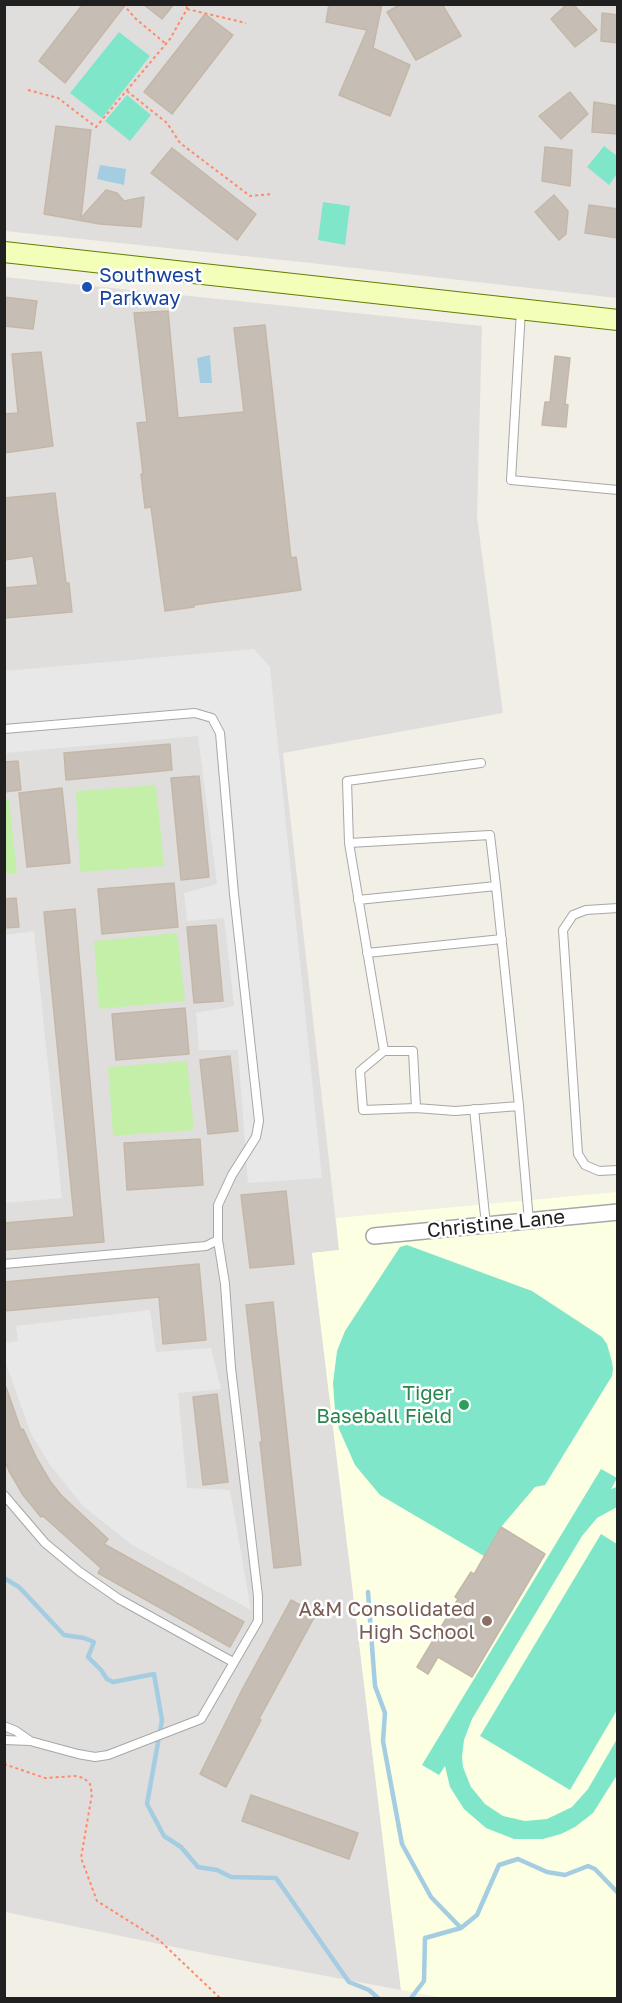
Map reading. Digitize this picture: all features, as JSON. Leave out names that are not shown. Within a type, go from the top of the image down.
[{"type":"main road","points":[[4,252],[618,320]]},
{"type":"street","name":"Christine Lane","points":[[374,1236],[618,1212]]},
{"type":"lane","points":[[521,309],[511,480],[618,490]]},
{"type":"lane","points":[[4,729],[195,713],[212,718],[220,733],[234,894],[259,1121],[256,1137],[232,1175],[219,1205],[218,1240],[225,1284],[231,1368],[258,1596],[258,1621],[201,1719],[108,1755],[95,1757],[78,1755],[30,1741],[4,1740]]},
{"type":"lane","points":[[384,1051],[349,843],[346,781],[481,763]]},
{"type":"lane","points":[[349,843],[490,835],[529,1221]]},
{"type":"lane","points":[[358,900],[496,886]]},
{"type":"lane","points":[[618,908],[586,910],[573,915],[563,930],[578,1154],[585,1165],[599,1171],[618,1170]]},
{"type":"lane","points":[[367,953],[502,939]]},
{"type":"lane","points":[[416,1108],[413,1051],[384,1051],[360,1071],[363,1110],[416,1108],[455,1111],[519,1106]]},
{"type":"lane","points":[[474,1109],[486,1225]]},
{"type":"lane","points":[[4,1264],[206,1246],[218,1240]]},
{"type":"lane","points":[[4,1495],[45,1543],[80,1572],[119,1599],[233,1662]]},
{"type":"lane","points":[[4,1726],[30,1741]]},
{"type":"path","points":[[123,4],[136,19],[166,44]]},
{"type":"path","points":[[28,90],[58,98],[96,127],[166,44],[187,9],[186,4]]},
{"type":"path","points":[[187,9],[246,22]]},
{"type":"path","points":[[127,91],[167,123],[180,143],[250,196],[273,194]]},
{"type":"path","points":[[4,1764],[45,1778],[75,1776],[84,1778],[90,1784],[92,1794],[81,1858],[98,1900],[159,1940],[220,1998]]},
{"type":"shaded area","points":[[4,5],[617,5],[617,298],[5,231]]},
{"type":"shaded area","points":[[4,277],[482,326],[477,517],[503,713],[283,753],[339,1250],[312,1253],[401,1990],[203,1953],[5,1912]]},
{"type":"shaded area","points":[[254,649],[270,667],[322,1178],[248,1183],[238,1050],[199,1050],[196,1013],[234,1006],[224,918],[187,921],[184,893],[217,884],[198,736],[5,753],[5,671]]},
{"type":"shaded area","points":[[34,931],[62,1198],[5,1203],[5,935]]},
{"type":"shaded area","name":"A&M Consolidated High School","points":[[617,1192],[617,1998],[443,1998],[401,1990],[312,1253],[339,1250],[336,1218]]},
{"type":"shaded area","points":[[150,1310],[156,1352],[211,1348],[221,1389],[178,1393],[187,1488],[230,1490],[251,1610],[132,1545],[83,1506],[50,1465],[31,1434],[5,1361],[5,1343],[18,1341],[16,1326]]},
{"type":"green space","points":[[119,32],[150,56],[102,118],[70,93]]},
{"type":"green space","points":[[127,95],[151,115],[130,141],[105,121]]},
{"type":"green space","points":[[604,146],[617,156],[617,174],[609,185],[587,167]]},
{"type":"green space","points":[[323,202],[350,206],[345,245],[318,240]]},
{"type":"green space","points":[[156,785],[164,866],[80,872],[76,791]]},
{"type":"green space","points":[[9,799],[17,873],[5,874],[5,800]]},
{"type":"green space","points":[[177,933],[185,1001],[99,1009],[94,941]]},
{"type":"green space","points":[[187,1061],[194,1130],[113,1136],[108,1067]]},
{"type":"green space","name":"Tiger Baseball Field","points":[[407,1245],[532,1291],[602,1337],[607,1344],[612,1362],[612,1376],[545,1485],[535,1487],[501,1527],[484,1556],[380,1495],[355,1465],[339,1429],[333,1383],[337,1351],[345,1331],[400,1247]]},
{"type":"green space","points":[[601,1469],[617,1478],[611,1489],[617,1487],[617,1507],[597,1518],[582,1536],[472,1719],[464,1740],[462,1757],[463,1767],[471,1787],[485,1804],[503,1816],[525,1821],[547,1819],[572,1807],[588,1789],[617,1739],[617,1775],[593,1813],[575,1827],[543,1839],[514,1839],[486,1828],[464,1809],[450,1787],[445,1766],[439,1775],[422,1765]]},
{"type":"green space","points":[[601,1534],[617,1544],[617,1710],[570,1790],[480,1736]]},
{"type":"water","points":[[100,165],[126,169],[124,185],[97,179]]},
{"type":"water","points":[[210,355],[212,383],[200,383],[197,358]]},
{"type":"building","points":[[83,4],[126,4],[65,83],[39,61]]},
{"type":"building","points":[[143,4],[174,4],[162,19]]},
{"type":"building","points":[[329,4],[382,4],[373,48],[410,65],[390,116],[339,95],[367,30],[326,22]]},
{"type":"building","points":[[401,4],[442,4],[461,36],[416,60],[387,12]]},
{"type":"building","points":[[567,4],[573,4],[597,30],[575,47],[551,19]]},
{"type":"building","points":[[602,13],[618,15],[618,43],[601,41]]},
{"type":"building","points":[[205,14],[233,35],[172,114],[144,92]]},
{"type":"building","points":[[570,92],[588,114],[561,139],[539,116]]},
{"type":"building","points":[[594,102],[618,106],[618,134],[592,132]]},
{"type":"building","points":[[56,126],[91,130],[81,218],[106,190],[117,193],[124,201],[144,197],[141,227],[100,224],[44,214]]},
{"type":"building","points":[[545,147],[572,150],[570,186],[542,181]]},
{"type":"building","points":[[172,148],[256,214],[237,240],[151,173]]},
{"type":"building","points":[[554,195],[568,211],[566,234],[559,240],[535,212]]},
{"type":"building","points":[[589,205],[618,209],[618,238],[585,233]]},
{"type":"building","points":[[4,297],[37,301],[33,329],[4,326]]},
{"type":"building","points":[[168,311],[178,418],[244,412],[234,328],[265,325],[291,558],[296,557],[301,590],[165,611],[151,507],[145,508],[141,474],[143,474],[137,423],[147,422],[134,313]]},
{"type":"building","points":[[41,352],[53,446],[4,453],[4,414],[18,413],[12,354]]},
{"type":"building","points":[[555,356],[570,358],[565,404],[568,405],[566,427],[542,425],[545,402],[550,402]]},
{"type":"building","points":[[55,493],[66,583],[69,583],[72,612],[4,618],[4,588],[38,585],[33,556],[4,560],[4,498]]},
{"type":"building","points":[[170,744],[172,770],[66,780],[64,753]]},
{"type":"building","points":[[18,761],[21,790],[4,792],[4,762]]},
{"type":"building","points":[[199,776],[209,877],[181,880],[171,778]]},
{"type":"building","points":[[62,788],[70,863],[27,867],[19,793]]},
{"type":"building","points":[[174,883],[178,927],[102,934],[98,889]]},
{"type":"building","points":[[16,898],[19,927],[4,928],[4,899]]},
{"type":"building","points":[[75,909],[104,1242],[4,1250],[4,1223],[74,1217],[44,912]]},
{"type":"building","points":[[216,925],[223,1001],[194,1003],[187,927]]},
{"type":"building","points":[[185,1008],[189,1054],[116,1060],[112,1014]]},
{"type":"building","points":[[230,1056],[238,1131],[208,1134],[200,1060]]},
{"type":"building","points":[[200,1139],[203,1185],[127,1190],[124,1143]]},
{"type":"building","points":[[286,1191],[294,1264],[250,1268],[241,1195]]},
{"type":"building","points":[[199,1264],[206,1340],[163,1344],[159,1297],[4,1311],[4,1282]]},
{"type":"building","points":[[273,1302],[301,1565],[274,1568],[246,1305]]},
{"type":"building","points":[[6,1387],[21,1430],[23,1429],[37,1459],[61,1495],[108,1539],[104,1544],[244,1622],[230,1647],[98,1573],[101,1568],[43,1516],[41,1517],[23,1495],[4,1458],[4,1388]]},
{"type":"building","points":[[217,1394],[228,1482],[203,1485],[193,1397]]},
{"type":"building","points":[[501,1527],[545,1554],[472,1677],[438,1657],[428,1674],[417,1667],[458,1599],[455,1597],[471,1572],[474,1574]]},
{"type":"building","points":[[291,1600],[316,1614],[259,1719],[261,1720],[226,1787],[200,1774]]},
{"type":"building","points":[[251,1795],[358,1833],[349,1859],[242,1821]]},
{"type":"waterway","points":[[4,1578],[19,1587],[64,1635],[94,1642],[88,1657],[107,1679],[113,1682],[154,1674],[162,1720],[147,1804],[164,1836],[181,1847],[198,1867],[217,1870],[231,1877],[276,1878],[349,1982],[369,1990],[378,1998]]},
{"type":"waterway","points":[[368,1592],[375,1686],[385,1713],[383,1741],[402,1844],[431,1897],[461,1928]]},
{"type":"waterway","points":[[411,1998],[424,1981],[425,1938],[461,1928],[477,1915],[499,1865],[518,1859],[547,1872],[565,1875],[588,1866],[595,1869],[618,1893]]},
{"type":"place","name":"Southwest Parkway","points":[[87,287]]},
{"type":"place","name":"Tiger Baseball Field","points":[[464,1405]]},
{"type":"place","name":"A&M Consolidated High School","points":[[487,1621]]}]
